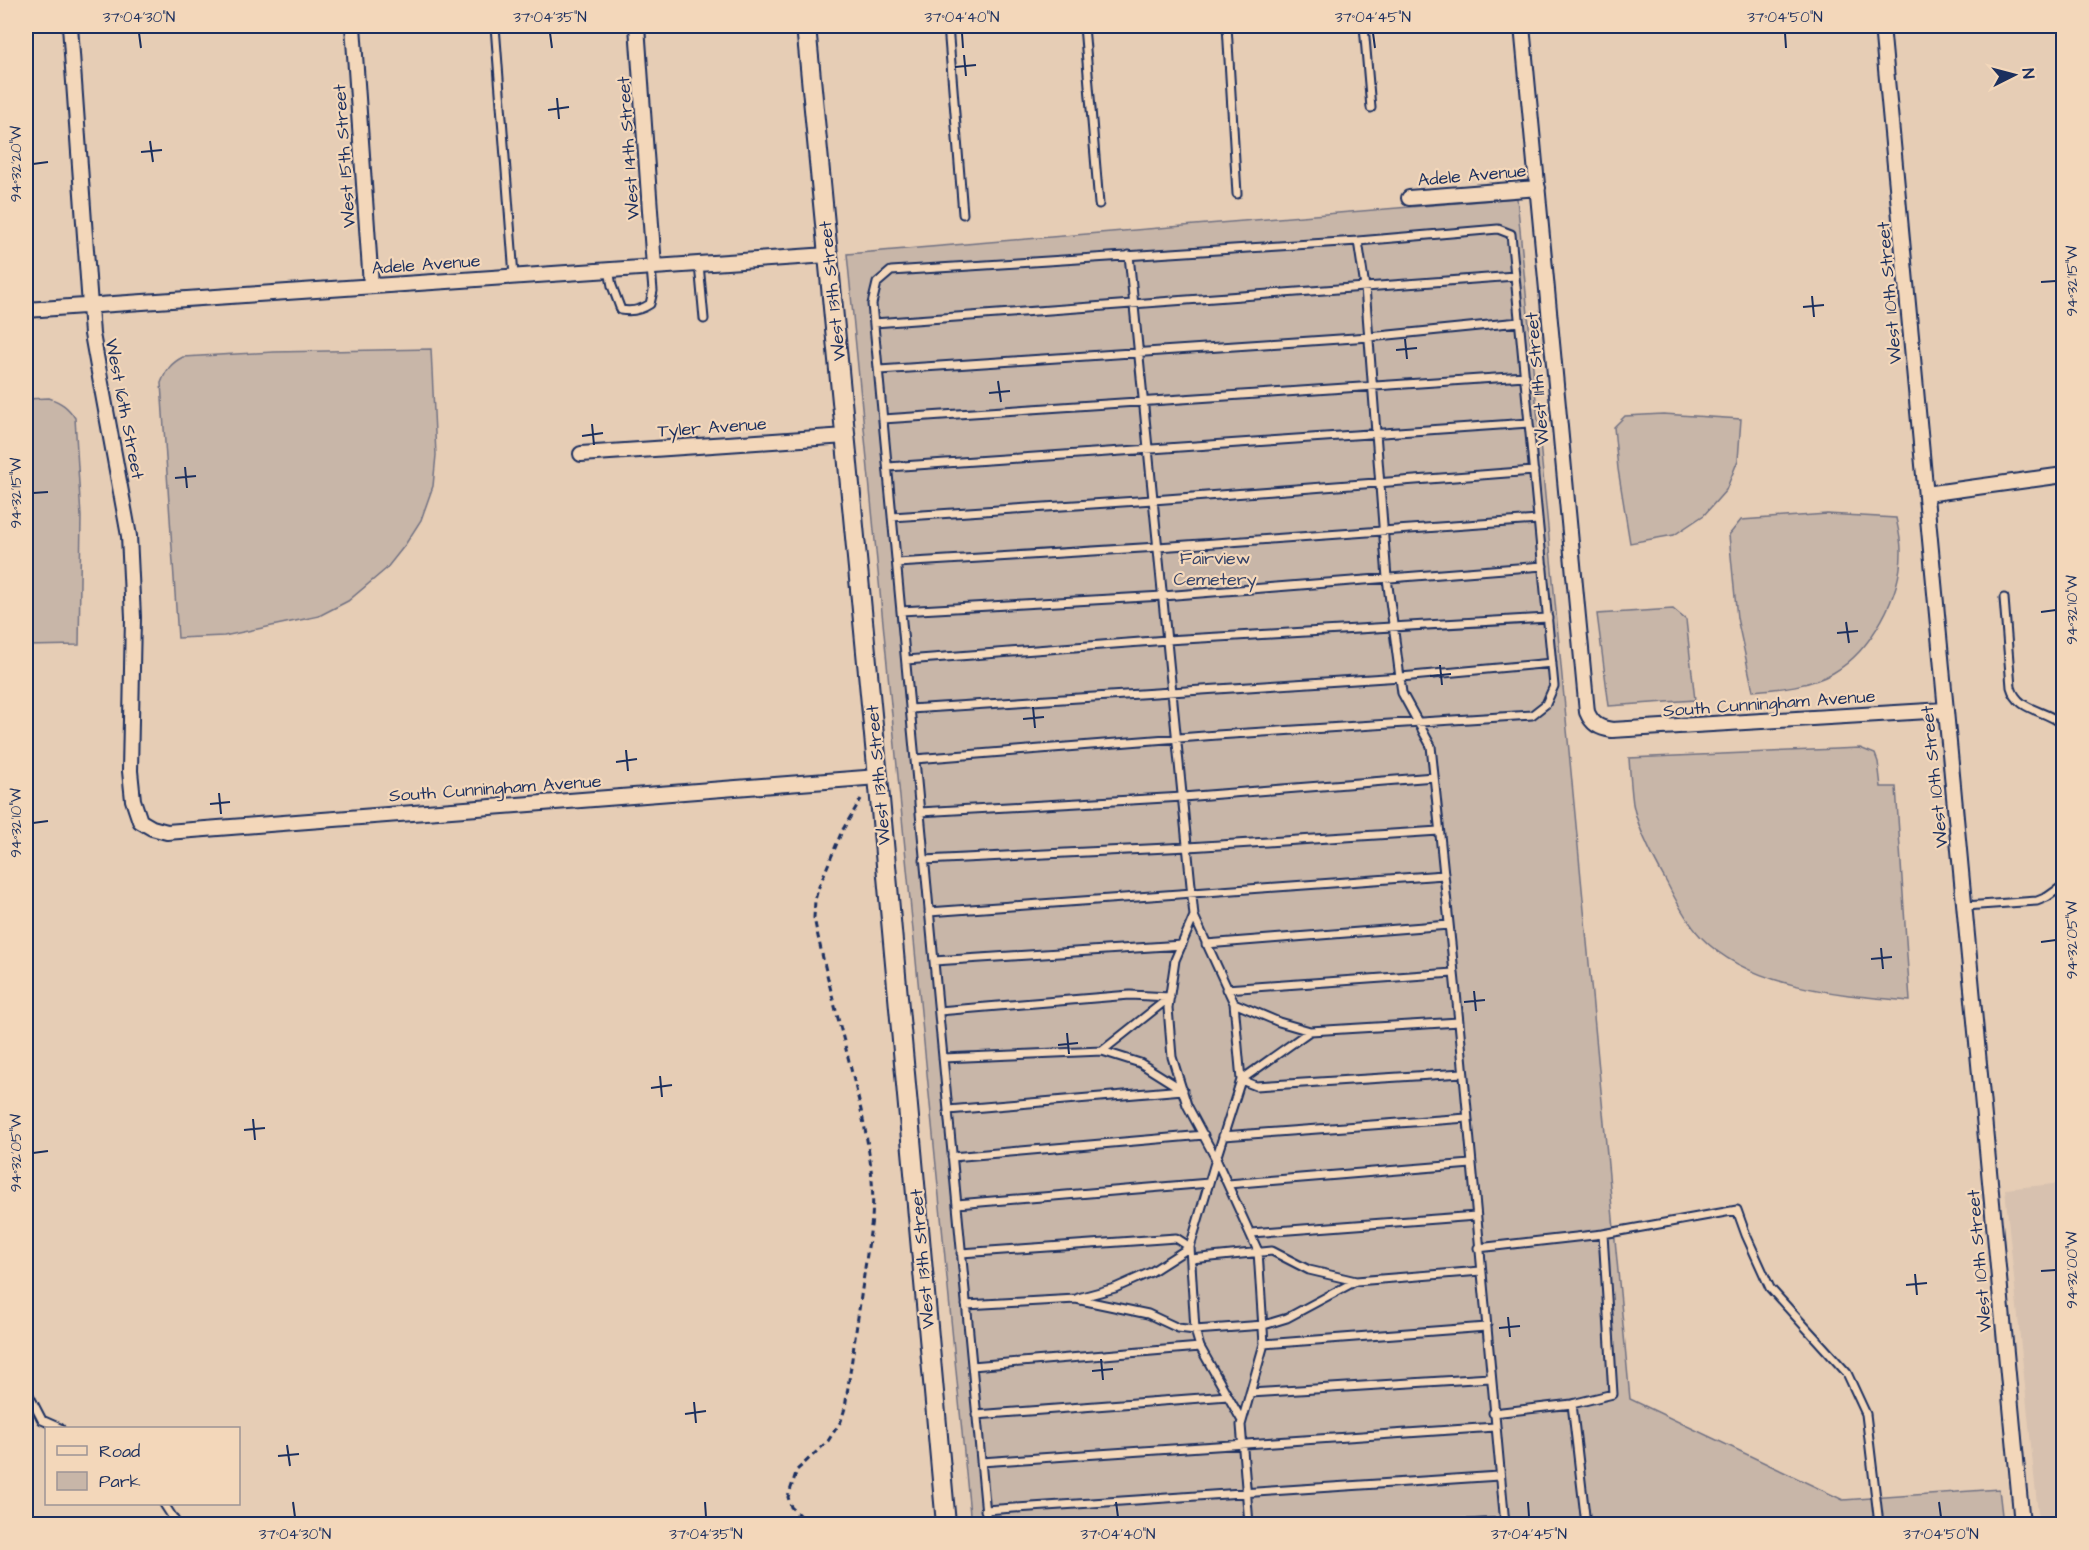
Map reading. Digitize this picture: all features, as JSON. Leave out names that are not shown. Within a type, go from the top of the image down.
[{"type":"street","name":"West 16th Street","points":[[70,26],[95,357],[129,536],[132,586],[130,771],[133,800]]},
{"type":"street","name":"West 15th Street","points":[[353,26],[371,285]]},
{"type":"street","name":"West 14th Street","points":[[638,26],[653,267]]},
{"type":"street","name":"West 13th Street","points":[[806,26],[846,436],[873,777],[946,1524]]},
{"type":"street","name":"West 11th Street","points":[[1522,26],[1587,712],[1596,725]]},
{"type":"street","name":"West 10th Street","points":[[1882,26],[2022,1524]]},
{"type":"street","name":"Adele Avenue","points":[[1409,198],[1538,188]]},
{"type":"street","name":"Adele Avenue","points":[[26,310],[828,255]]},
{"type":"street","name":"Tyler Avenue","points":[[581,454],[846,436]]},
{"type":"street","points":[[1926,494],[2064,475]]},
{"type":"street","name":"South Cunningham Avenue","points":[[1596,725],[1612,730],[1945,710]]},
{"type":"street","name":"South Cunningham Avenue","points":[[133,800],[140,821],[152,828],[167,832],[873,777]]},
{"type":"lane","points":[[495,26],[514,276]]},
{"type":"lane","points":[[948,26],[963,214]]},
{"type":"lane","points":[[1084,26],[1099,204]]},
{"type":"lane","points":[[1227,26],[1237,194]]},
{"type":"lane","points":[[1364,26],[1371,108]]},
{"type":"lane","points":[[915,759],[1177,738],[1532,715],[1546,704],[1554,686],[1511,234],[1498,228],[1358,241],[891,272],[877,283],[872,304],[987,1524]]},
{"type":"lane","points":[[1358,241],[1365,287],[1387,578],[1402,693],[1431,746],[1459,1022],[1504,1523],[1465,1524]]},
{"type":"lane","points":[[1129,255],[1194,916],[1233,1003],[1241,1080],[1190,1247],[1195,1330],[1200,1347],[1242,1421]]},
{"type":"lane","points":[[699,264],[704,319]]},
{"type":"lane","points":[[609,270],[621,310],[628,311],[643,309],[650,304],[653,291],[653,267]]},
{"type":"lane","points":[[874,323],[1515,276]]},
{"type":"lane","points":[[879,370],[1369,338],[1519,322]]},
{"type":"lane","points":[[883,419],[1524,376]]},
{"type":"lane","points":[[888,467],[1529,423]]},
{"type":"lane","points":[[892,517],[1380,484],[1534,471]]},
{"type":"lane","points":[[897,563],[1158,547],[1538,519]]},
{"type":"lane","points":[[901,611],[1163,596],[1543,566]]},
{"type":"lane","points":[[2004,598],[2013,697],[2027,706],[2056,718],[2062,724],[2063,734]]},
{"type":"lane","points":[[906,660],[1167,640],[1548,618]]},
{"type":"lane","points":[[910,709],[1401,677],[1552,663]]},
{"type":"lane","points":[[920,812],[1183,797],[1434,777]]},
{"type":"lane","points":[[924,860],[1188,847],[1439,831]]},
{"type":"lane","points":[[929,912],[1444,874]]},
{"type":"lane","points":[[1965,906],[2037,901],[2064,885]]},
{"type":"lane","points":[[1194,916],[1175,960],[1168,1008],[1172,1057],[1187,1105],[1216,1159],[1258,1251],[1264,1344],[1242,1421],[1249,1524]]},
{"type":"lane","points":[[1206,944],[1449,925]]},
{"type":"lane","points":[[934,961],[1182,945]]},
{"type":"lane","points":[[1226,989],[1454,974]]},
{"type":"lane","points":[[939,1011],[1130,995],[1170,997]]},
{"type":"lane","points":[[1102,1050],[1170,997]]},
{"type":"lane","points":[[1233,1003],[1278,1022],[1311,1031],[1459,1022]]},
{"type":"lane","points":[[1241,1080],[1311,1031]]},
{"type":"lane","points":[[943,1058],[1102,1050],[1140,1063],[1182,1090]]},
{"type":"lane","points":[[1241,1080],[1257,1086],[1463,1073]]},
{"type":"lane","points":[[948,1110],[1182,1090]]},
{"type":"lane","points":[[1223,1136],[1467,1118]]},
{"type":"lane","points":[[952,1157],[1204,1136]]},
{"type":"lane","points":[[1228,1184],[1471,1164]]},
{"type":"lane","points":[[957,1204],[1209,1183]]},
{"type":"lane","points":[[1478,1248],[1603,1234],[1737,1210],[1770,1288],[1847,1373],[1862,1404],[1866,1414],[1879,1524]]},
{"type":"lane","points":[[1251,1233],[1476,1216]]},
{"type":"lane","points":[[1493,1413],[1572,1404],[1613,1394],[1603,1234]]},
{"type":"lane","points":[[961,1253],[1176,1238],[1190,1247]]},
{"type":"lane","points":[[966,1305],[1076,1299],[1115,1288],[1151,1272],[1190,1247]]},
{"type":"lane","points":[[1191,1258],[1272,1251],[1309,1270],[1356,1281],[1481,1272]]},
{"type":"lane","points":[[1076,1299],[1148,1314],[1178,1328],[1195,1330],[1264,1325],[1287,1318],[1356,1281]]},
{"type":"lane","points":[[1264,1344],[1485,1326]]},
{"type":"lane","points":[[972,1366],[1200,1347]]},
{"type":"lane","points":[[1250,1393],[1490,1378]]},
{"type":"lane","points":[[26,1389],[42,1420],[58,1427]]},
{"type":"lane","points":[[976,1415],[1228,1396]]},
{"type":"lane","points":[[1572,1404],[1586,1524]]},
{"type":"lane","points":[[981,1462],[1243,1446],[1495,1427]]},
{"type":"lane","points":[[985,1510],[1499,1476]]},
{"type":"lane","points":[[165,1505],[177,1524]]},
{"type":"path","points":[[808,1524],[791,1507],[788,1497],[797,1470],[828,1441],[841,1421],[845,1408],[873,1199],[872,1162],[859,1100],[813,918],[814,900],[842,831],[873,777]]},
{"type":"shaded area","points":[[2063,1183],[2063,1524],[2039,1524],[2005,1189]]},
{"type":"green space","name":"Fairview Cemetery","points":[[1517,198],[1630,1399],[1843,1500],[1999,1489],[2003,1524],[971,1524],[847,254]]},
{"type":"green space","points":[[431,349],[436,455],[433,486],[421,520],[386,569],[348,601],[319,616],[224,636],[178,638],[161,383],[169,367],[183,357],[274,352]]},
{"type":"green space","points":[[49,398],[64,405],[75,418],[81,517],[79,645],[26,646],[26,399]]},
{"type":"green space","points":[[1663,414],[1741,419],[1738,460],[1726,490],[1704,515],[1674,535],[1630,543],[1614,427],[1625,416]]},
{"type":"green space","points":[[1827,514],[1896,518],[1901,546],[1900,567],[1890,603],[1882,620],[1860,651],[1833,673],[1805,684],[1753,691],[1737,618],[1729,535],[1741,520]]},
{"type":"green space","points":[[1673,609],[1686,620],[1695,700],[1609,706],[1597,614]]},
{"type":"green space","points":[[1860,748],[1875,754],[1881,787],[1896,787],[1910,1001],[1828,992],[1771,979],[1745,968],[1722,954],[1701,937],[1682,911],[1647,845],[1633,804],[1629,758]]}]
